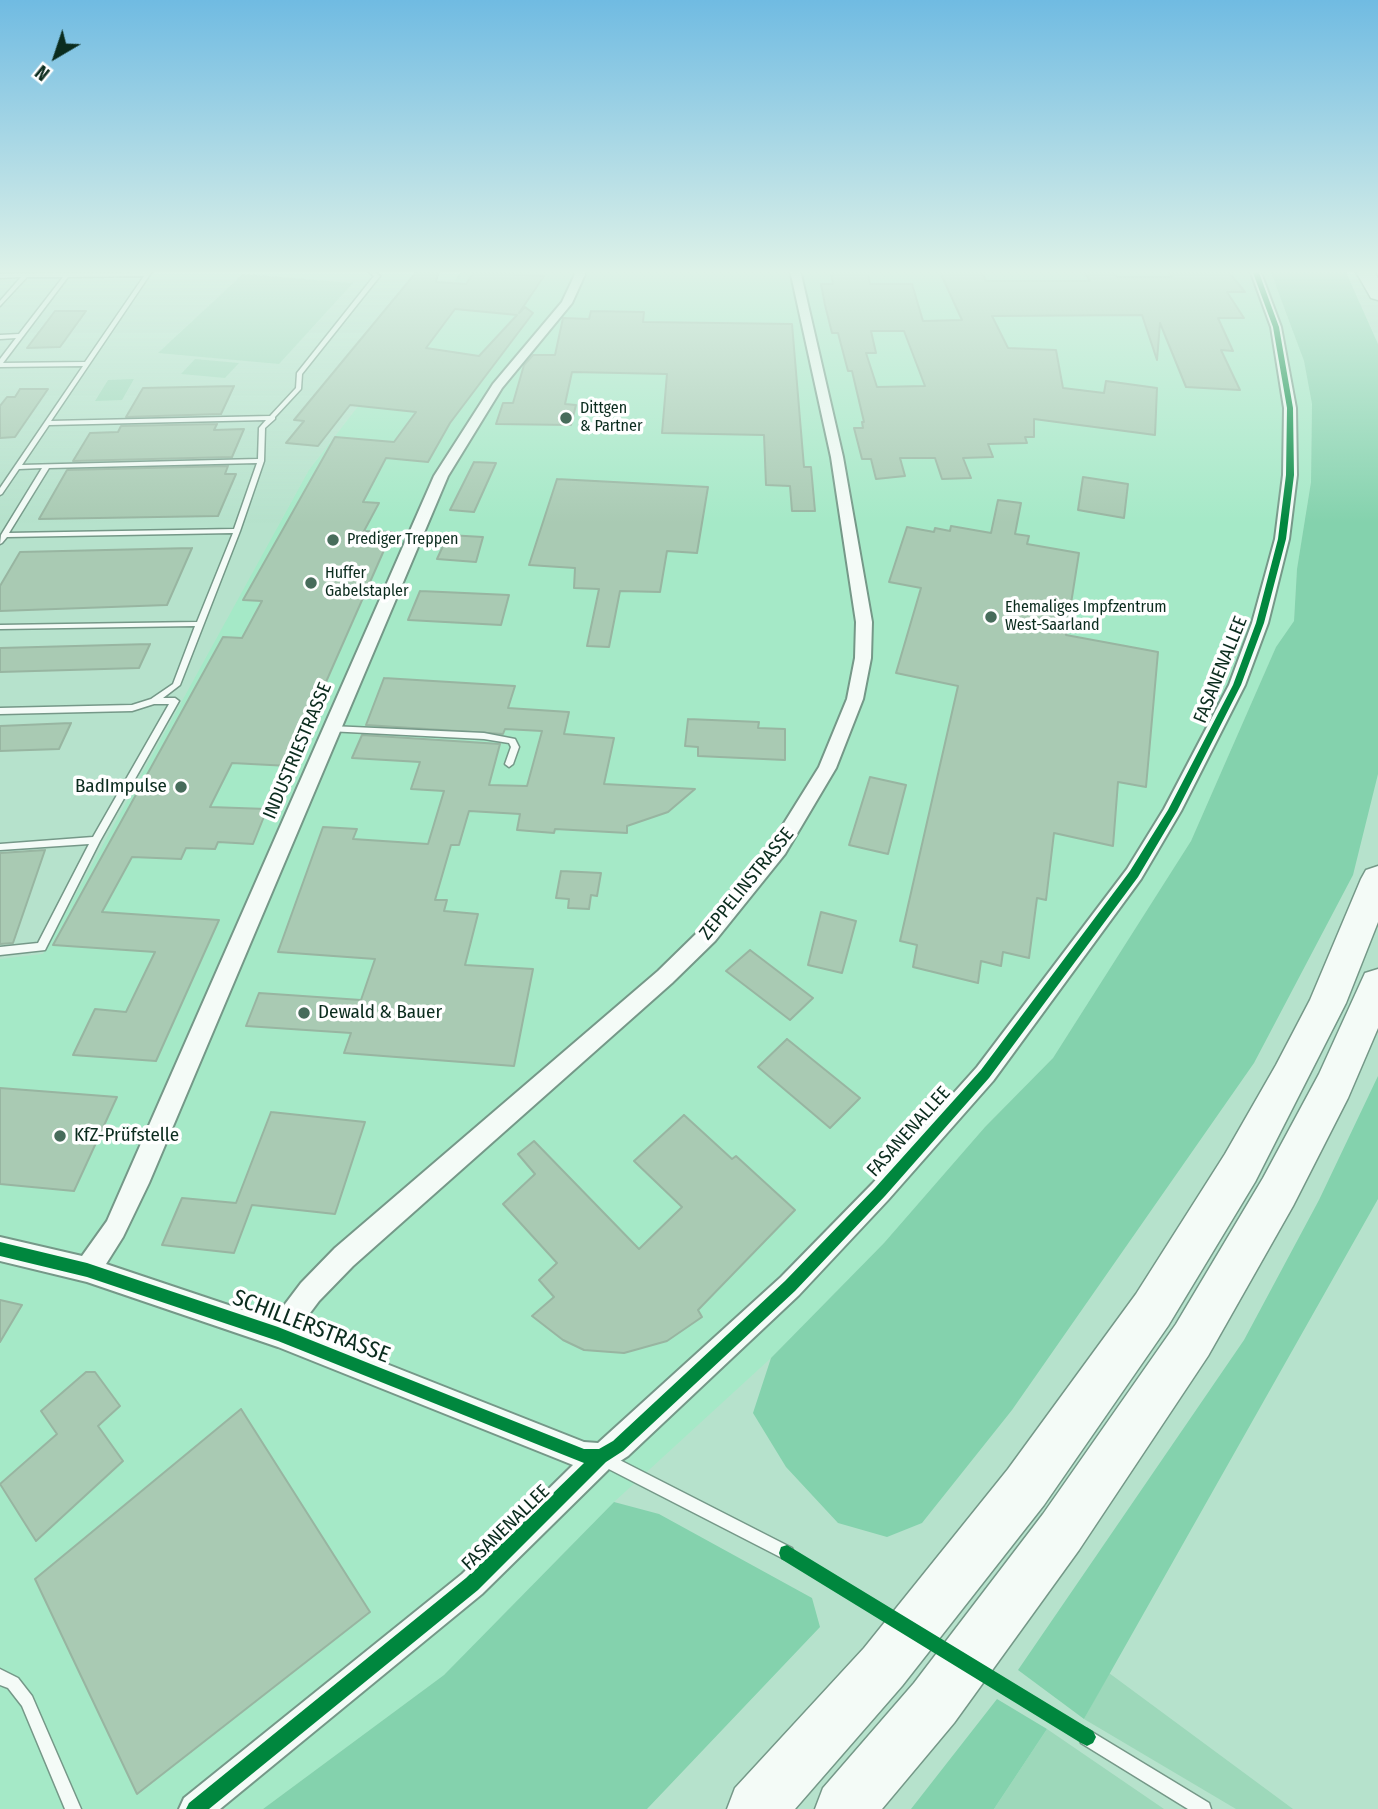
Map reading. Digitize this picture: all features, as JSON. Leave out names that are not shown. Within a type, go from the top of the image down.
[{"type":"highway","points":[[756,1809],[883,1667],[939,1597],[1026,1486],[1152,1310],[1233,1180],[1327,1003],[1378,878]]},
{"type":"highway","points":[[844,1809],[934,1703],[1062,1532],[1192,1340],[1291,1168],[1334,1085],[1378,984]]},
{"type":"street","name":"INDUSTRIESTRASSE","points":[[87,1270],[115,1228],[137,1182],[441,476],[498,386],[524,354]]},
{"type":"street","name":"ZEPPELINSTRASSE","points":[[278,1334],[310,1292],[344,1256],[665,977],[708,935],[778,849],[827,768],[855,699],[863,658],[864,622],[837,457],[814,354]]},
{"type":"street","name":"FASANENALLEE","points":[[195,1809],[472,1584],[601,1457],[618,1446],[790,1286],[880,1192],[976,1083],[1056,982],[1134,874],[1172,811],[1237,685],[1269,590],[1285,524],[1291,452],[1289,396],[1281,354]]},
{"type":"street","name":"SCHILLERSTRASSE","points":[[0,1249],[87,1270],[278,1334],[584,1456],[601,1457]]},
{"type":"lane","points":[[0,494],[94,354]]},
{"type":"lane","points":[[154,701],[176,685],[237,531],[261,461],[262,428],[299,388],[299,374],[315,354]]},
{"type":"lane","points":[[0,364],[88,364]]},
{"type":"lane","points":[[49,423],[272,418]]},
{"type":"lane","points":[[19,467],[261,461]]},
{"type":"lane","points":[[2,539],[47,466]]},
{"type":"lane","points":[[2,539],[237,531]]},
{"type":"lane","points":[[0,627],[200,624]]},
{"type":"lane","points":[[0,711],[132,708],[154,701],[175,701],[96,839],[41,947],[0,951]]},
{"type":"lane","points":[[330,729],[431,732],[512,741],[515,747],[509,764]]},
{"type":"lane","points":[[0,847],[96,839]]},
{"type":"lane","points":[[601,1457],[787,1553]]},
{"type":"lane","points":[[0,1677],[13,1683],[27,1701],[73,1809]]},
{"type":"lane","points":[[1087,1737],[1203,1809]]},
{"type":"shaded area","points":[[174,354],[288,354],[279,364]]},
{"type":"shaded area","points":[[398,354],[1302,354],[1312,404],[1311,482],[1297,569],[1294,621],[1276,647],[1191,841],[1053,1058],[985,1127],[884,1243],[771,1358],[614,1502],[444,1675],[263,1809],[0,1809],[0,959],[43,954],[309,470]]},
{"type":"shaded area","points":[[1302,354],[1378,354],[1378,774],[1353,875],[1254,1063],[1012,1410],[922,1523],[887,1537],[838,1523],[786,1467],[753,1413],[771,1358],[884,1243],[985,1127],[1053,1058],[1191,841],[1276,647],[1294,621],[1297,569],[1311,482],[1312,404]]},
{"type":"shaded area","points":[[195,359],[239,363],[225,378],[181,374]]},
{"type":"shaded area","points":[[134,379],[122,400],[95,401],[108,380]]},
{"type":"shaded area","points":[[1378,1076],[1378,1199],[1084,1719],[1018,1670],[1244,1340],[1319,1200]]},
{"type":"shaded area","points":[[614,1502],[659,1514],[812,1598],[820,1627],[647,1809],[263,1809],[444,1675]]},
{"type":"shaded area","points":[[1109,1673],[1293,1809],[1236,1809],[1084,1719]]},
{"type":"shaded area","points":[[997,1699],[1047,1729],[994,1809],[911,1809]]},
{"type":"shaded area","points":[[1047,1729],[1164,1809],[994,1809]]},
{"type":"building","points":[[348,354],[502,354],[450,423],[428,462],[386,458],[363,502],[379,503],[364,531],[392,532],[289,766],[232,763],[210,807],[267,809],[253,844],[218,842],[215,849],[186,848],[181,859],[132,857],[102,912],[219,920],[156,1061],[73,1055],[95,1009],[126,1012],[155,952],[53,945],[223,637],[242,638],[262,601],[243,600],[335,437],[394,442],[416,412],[350,405],[318,446],[286,443],[304,421],[294,420]]},
{"type":"building","points":[[795,354],[804,467],[811,467],[815,511],[792,511],[790,486],[766,485],[764,435],[662,433],[667,374],[572,372],[565,404],[576,405],[571,425],[496,424],[503,403],[513,403],[524,365],[533,355]]},
{"type":"building","points":[[844,354],[866,354],[877,387],[925,386],[913,354],[1057,354],[1063,388],[1104,393],[1106,381],[1157,388],[1155,435],[1034,419],[1034,437],[1025,437],[1027,443],[988,444],[993,457],[963,458],[971,478],[942,479],[935,458],[900,458],[905,476],[876,479],[871,459],[862,459],[854,428],[863,428],[864,422],[852,371],[848,371]]},
{"type":"building","points":[[1173,354],[1223,354],[1240,390],[1186,387]]},
{"type":"building","points":[[234,386],[221,414],[126,417],[143,388]]},
{"type":"building","points":[[20,389],[48,389],[15,437],[0,438],[0,406],[7,397],[15,397]]},
{"type":"building","points":[[217,424],[214,430],[244,429],[232,457],[73,461],[90,433],[118,432],[121,426]]},
{"type":"building","points":[[474,462],[496,463],[474,512],[450,510]]},
{"type":"building","points":[[228,466],[225,474],[236,474],[218,516],[39,519],[67,470]]},
{"type":"building","points":[[1083,477],[1128,484],[1124,518],[1078,510]]},
{"type":"building","points":[[557,479],[708,487],[697,553],[667,551],[660,592],[620,591],[609,647],[587,646],[599,589],[574,588],[575,568],[529,565]]},
{"type":"building","points":[[998,500],[1021,503],[1015,534],[1029,536],[1027,544],[1079,553],[1066,635],[1158,652],[1146,787],[1118,782],[1113,846],[1054,833],[1046,900],[1037,898],[1029,958],[1003,952],[1001,966],[981,961],[978,983],[913,967],[917,945],[900,941],[958,686],[896,673],[921,588],[889,582],[907,527],[934,532],[935,528],[950,531],[951,526],[991,533]]},
{"type":"building","points":[[448,535],[483,537],[476,562],[437,559]]},
{"type":"building","points":[[192,548],[167,605],[0,611],[0,586],[20,552]]},
{"type":"building","points":[[420,591],[509,595],[501,625],[408,620]]},
{"type":"building","points":[[150,644],[139,668],[0,672],[0,648]]},
{"type":"building","points":[[384,678],[515,686],[508,708],[569,712],[564,734],[614,738],[604,784],[695,789],[668,812],[627,826],[627,833],[517,830],[520,814],[469,811],[459,845],[451,845],[435,900],[447,900],[444,911],[478,914],[465,965],[533,969],[514,1066],[344,1053],[351,1033],[246,1026],[259,993],[361,1000],[375,959],[278,952],[323,827],[357,829],[353,839],[428,844],[444,791],[411,789],[420,762],[352,758],[362,735],[500,744],[489,785],[527,786],[542,731],[505,729],[503,734],[366,725]]},
{"type":"building","points":[[688,719],[759,722],[758,728],[785,729],[785,760],[698,756],[698,747],[685,746]]},
{"type":"building","points":[[71,723],[59,749],[0,751],[0,726]]},
{"type":"building","points":[[870,777],[906,785],[888,854],[849,845]]},
{"type":"building","points":[[45,850],[13,943],[0,944],[0,853]]},
{"type":"building","points":[[561,871],[601,873],[597,896],[591,895],[589,909],[568,908],[569,899],[556,898]]},
{"type":"building","points":[[821,912],[856,921],[842,973],[808,965]]},
{"type":"building","points":[[750,950],[813,998],[790,1020],[726,971]]},
{"type":"building","points":[[787,1039],[860,1098],[830,1128],[758,1067]]},
{"type":"building","name":"KfZ-Prüfstelle","points":[[0,1088],[117,1097],[74,1191],[0,1184]]},
{"type":"building","points":[[271,1112],[365,1122],[335,1214],[252,1205],[234,1253],[162,1245],[182,1198],[236,1203]]},
{"type":"building","points":[[684,1115],[732,1159],[736,1156],[795,1210],[698,1310],[702,1317],[667,1341],[624,1353],[584,1350],[563,1340],[532,1316],[554,1297],[539,1280],[557,1263],[503,1204],[535,1174],[518,1154],[534,1141],[639,1249],[682,1207],[634,1161]]},
{"type":"building","points":[[0,1300],[22,1305],[0,1342]]},
{"type":"building","points":[[86,1372],[95,1372],[120,1406],[98,1426],[123,1461],[36,1541],[0,1484],[57,1434],[41,1411]]},
{"type":"building","points":[[241,1409],[370,1612],[137,1794],[35,1579]]},
{"type":"cycle path","points":[[195,1809],[472,1584],[601,1457],[618,1446],[790,1286],[880,1192],[985,1074],[1134,874],[1172,811],[1237,685],[1260,623],[1282,539],[1290,475],[1290,408],[1281,354]]},
{"type":"cycle path","points":[[0,1249],[87,1270],[278,1334],[584,1456],[601,1457]]},
{"type":"cycle path","points":[[787,1553],[1087,1737]]},
{"type":"place","name":"Dittgen & Partner","points":[[566,418]]},
{"type":"place","name":"Prediger Treppen","points":[[333,540]]},
{"type":"place","name":"Huffer Gabelstapler","points":[[311,583]]},
{"type":"place","name":"Ehemaliges Impfzentrum West-Saarland","points":[[991,617]]},
{"type":"place","name":"BadImpulse","points":[[181,787]]},
{"type":"place","name":"Dewald & Bauer","points":[[304,1013]]},
{"type":"place","name":"KfZ-Prüfstelle","points":[[60,1136]]}]
